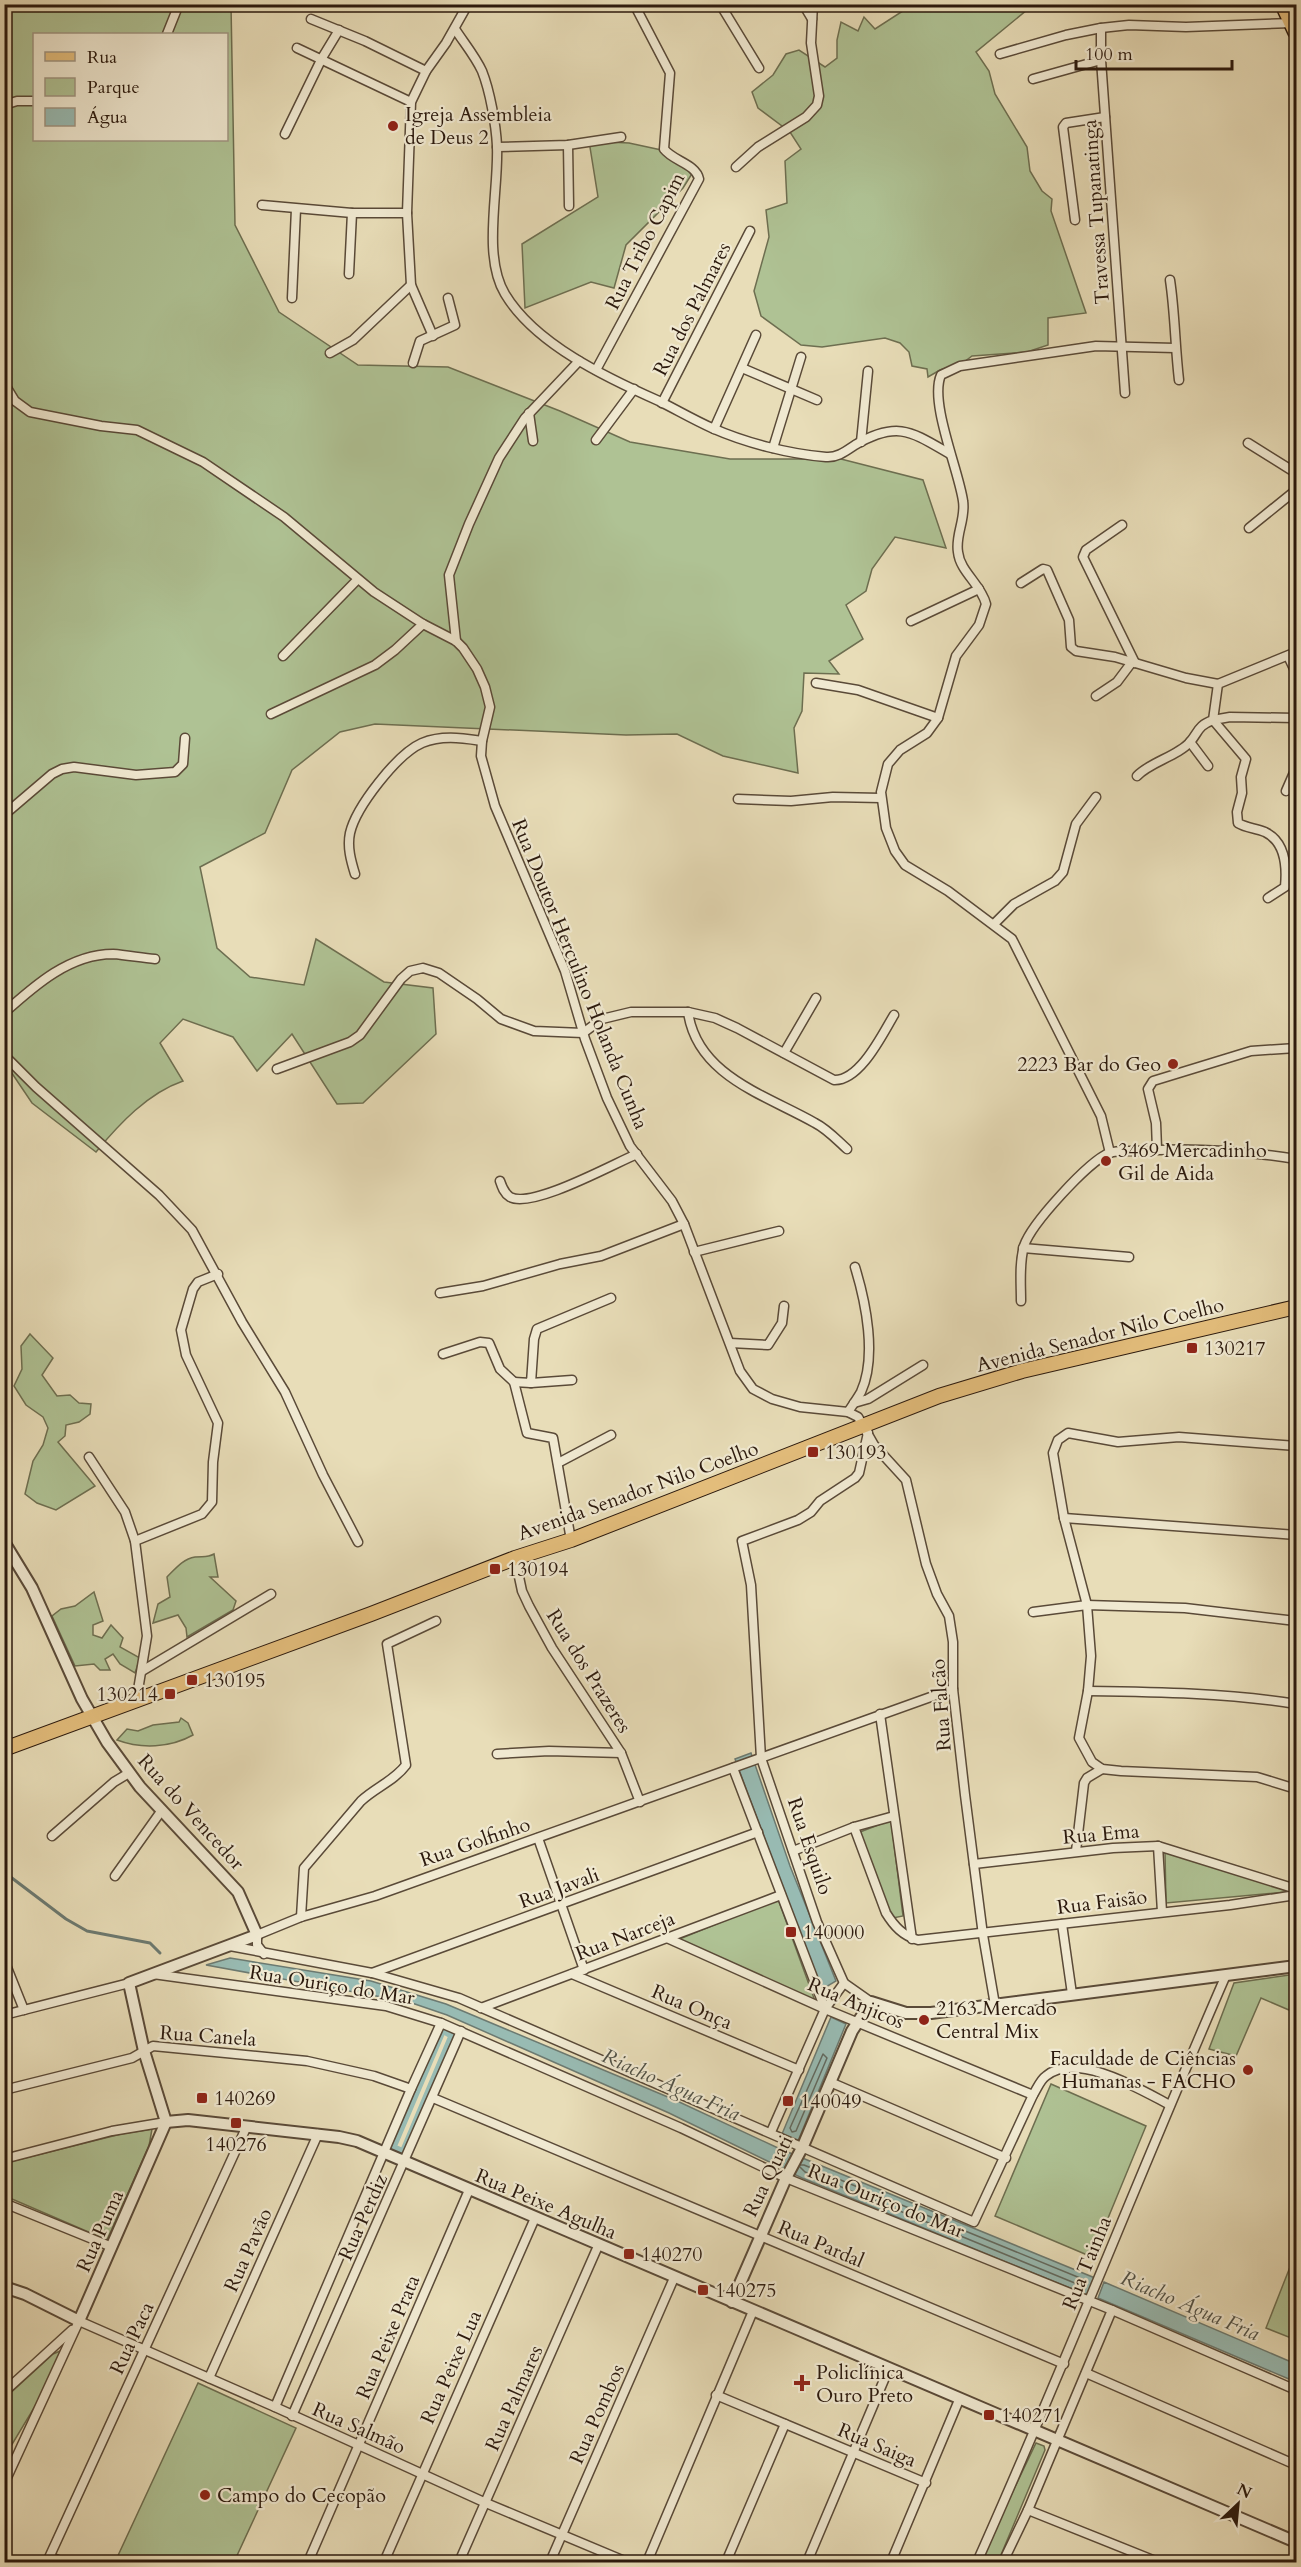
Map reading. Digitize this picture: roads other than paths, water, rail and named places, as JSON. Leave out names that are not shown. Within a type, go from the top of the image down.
[{"type":"highway","points":[[1283,4],[1294,28]]},
{"type":"main road","name":"Avenida Senador Nilo Coelho","points":[[4,1749],[866,1429],[939,1396],[1022,1371],[1296,1307]]},
{"type":"street","points":[[167,33],[179,4]]},
{"type":"street","points":[[433,336],[411,285],[407,213],[411,102],[426,71],[455,29],[468,4]]},
{"type":"street","name":"Rua Tribo Capim","points":[[596,370],[699,179],[697,172],[671,157],[664,149],[670,73],[634,4]]},
{"type":"street","points":[[720,4],[759,68]]},
{"type":"street","points":[[803,4],[812,19]]},
{"type":"street","points":[[736,167],[758,147],[806,117],[817,105],[819,96],[811,43],[813,4]]},
{"type":"street","points":[[311,19],[426,71]]},
{"type":"street","points":[[1000,54],[1066,35],[1129,25],[1294,28]]},
{"type":"street","name":"Travessa Tupanatinga","points":[[1101,28],[1101,60],[1125,393]]},
{"type":"street","points":[[455,29],[483,73],[494,124],[497,147],[492,248],[496,275],[511,303],[554,344],[579,361],[714,429],[773,448],[828,458],[839,455],[861,442],[901,430],[918,436],[950,454]]},
{"type":"street","points":[[285,134],[322,58],[339,30]]},
{"type":"street","points":[[297,48],[411,102]]},
{"type":"street","points":[[1033,79],[1101,60]]},
{"type":"street","points":[[4,105],[17,101],[33,101]]},
{"type":"street","points":[[1075,220],[1063,127],[1066,123],[1105,117]]},
{"type":"street","points":[[497,147],[568,146],[621,137]]},
{"type":"street","points":[[568,146],[569,206]]},
{"type":"street","points":[[262,205],[352,213],[407,213]]},
{"type":"street","points":[[292,298],[296,209]]},
{"type":"street","points":[[349,274],[352,213]]},
{"type":"street","name":"Rua dos Palmares","points":[[662,403],[750,231]]},
{"type":"street","points":[[1170,280],[1179,380]]},
{"type":"street","points":[[330,353],[353,340],[411,285]]},
{"type":"street","points":[[413,363],[418,344],[456,324],[448,298]]},
{"type":"street","points":[[714,429],[756,334]]},
{"type":"street","points":[[1110,1153],[1101,1116],[1012,939],[948,891],[905,865],[898,858],[886,828],[881,798],[884,776],[896,754],[927,733],[938,718],[956,656],[979,625],[985,610],[985,599],[965,570],[958,552],[964,506],[950,454],[938,389],[939,380],[946,371],[960,366],[1086,347],[1122,345],[1175,348]]},
{"type":"street","points":[[773,448],[801,357]]},
{"type":"street","points":[[456,641],[449,575],[451,567],[499,459],[529,413],[579,361]]},
{"type":"street","points":[[742,368],[817,400]]},
{"type":"street","points":[[861,442],[868,371]]},
{"type":"street","name":"Rua Doutor Herculino Holanda Cunha","points":[[4,383],[15,400],[30,411],[101,426],[137,430],[203,462],[284,517],[357,580],[423,624],[456,641],[477,669],[485,687],[489,716],[482,741],[481,756],[495,806],[565,971],[583,1033],[607,1098],[619,1125],[637,1154],[672,1201],[684,1224],[740,1371],[759,1393],[800,1407],[848,1412]]},
{"type":"street","points":[[596,440],[634,390]]},
{"type":"street","points":[[529,413],[533,441]]},
{"type":"street","points":[[1248,443],[1296,473]]},
{"type":"street","points":[[1249,528],[1263,519],[1296,490]]},
{"type":"street","points":[[1122,525],[1086,550],[1083,557],[1133,663]]},
{"type":"street","points":[[1021,583],[1046,569],[1066,611],[1073,649],[1193,680],[1218,684],[1292,654],[1296,673]]},
{"type":"street","points":[[284,656],[357,580]]},
{"type":"street","points":[[911,621],[980,589]]},
{"type":"street","points":[[271,714],[375,665],[423,624]]},
{"type":"street","points":[[1096,696],[1117,682],[1133,663]]},
{"type":"street","points":[[816,683],[858,690],[938,718]]},
{"type":"street","points":[[1218,684],[1213,720],[1246,759],[1241,777],[1242,793],[1237,812],[1238,823],[1270,835],[1280,843],[1283,850],[1285,888],[1268,898]]},
{"type":"street","points":[[1137,776],[1144,769],[1190,742],[1196,732],[1213,720],[1230,717],[1296,718]]},
{"type":"street","points":[[355,874],[350,855],[350,832],[358,814],[374,790],[401,758],[422,743],[438,739],[450,737],[482,741]]},
{"type":"street","points":[[4,815],[62,768],[74,767],[136,775],[175,772],[183,764],[185,738]]},
{"type":"street","points":[[1190,742],[1208,766]]},
{"type":"street","points":[[1286,791],[1296,768]]},
{"type":"street","points":[[738,799],[791,801],[833,796],[881,798]]},
{"type":"street","points":[[994,924],[1014,904],[1055,881],[1063,872],[1077,824],[1096,796]]},
{"type":"street","points":[[4,1013],[44,980],[75,962],[95,956],[114,954],[155,959]]},
{"type":"street","points":[[277,1069],[350,1042],[360,1035],[401,979],[410,971],[423,968],[439,973],[501,1019],[534,1031],[583,1033],[602,1019],[631,1012],[688,1012],[715,1018],[834,1080],[846,1079],[875,1046],[894,1015]]},
{"type":"street","points":[[784,1053],[816,998]]},
{"type":"street","points":[[688,1012],[696,1042],[734,1080],[783,1108],[816,1123],[848,1149]]},
{"type":"street","points":[[1157,1149],[1156,1123],[1148,1089],[1153,1081],[1251,1051],[1296,1048]]},
{"type":"street","points":[[4,1055],[36,1087],[133,1171],[192,1230],[218,1274],[242,1322],[285,1392],[323,1475],[358,1542]]},
{"type":"street","points":[[1020,1301],[1023,1248],[1037,1221],[1083,1174],[1110,1153],[1157,1149],[1226,1152],[1296,1159]]},
{"type":"street","points":[[500,1181],[506,1194],[513,1198],[546,1194],[560,1190],[637,1154]]},
{"type":"street","points":[[440,1293],[483,1286],[560,1264],[601,1256],[684,1224]]},
{"type":"street","points":[[694,1252],[779,1231]]},
{"type":"street","points":[[1023,1248],[1129,1257]]},
{"type":"street","points":[[855,1267],[862,1292],[868,1343],[865,1377],[861,1392],[848,1412],[858,1417],[866,1429]]},
{"type":"street","points":[[135,1541],[202,1514],[212,1502],[213,1462],[218,1423],[186,1355],[181,1330],[193,1289],[198,1282],[218,1274]]},
{"type":"street","points":[[531,1383],[534,1339],[537,1329],[611,1299]]},
{"type":"street","points":[[730,1343],[768,1345],[782,1323],[784,1306]]},
{"type":"street","points":[[442,1354],[486,1341],[491,1346],[502,1374],[514,1382],[572,1380]]},
{"type":"street","points":[[854,1403],[868,1399],[923,1365]]},
{"type":"street","points":[[514,1382],[527,1433],[553,1438],[571,1540]]},
{"type":"street","name":"Rua Falcão","points":[[866,1429],[874,1445],[901,1473],[908,1486],[926,1564],[937,1594],[949,1616],[953,1642],[953,1689],[983,1935],[995,2005]]},
{"type":"street","name":"Rua Esquilo","points":[[844,1983],[817,1922],[760,1758],[751,1585],[742,1541],[798,1520],[811,1512],[827,1496],[855,1478],[859,1473],[866,1429]]},
{"type":"street","points":[[1296,1446],[1179,1437],[1118,1442],[1068,1433],[1055,1444],[1053,1460],[1064,1518],[1087,1605],[1090,1656],[1088,1691],[1079,1738],[1092,1762],[1102,1769],[1245,1776],[1275,1781],[1296,1789]]},
{"type":"street","points":[[558,1462],[611,1435]]},
{"type":"street","points":[[89,1457],[124,1512],[135,1541],[147,1636],[135,1702]]},
{"type":"street","points":[[1064,1518],[1296,1535]]},
{"type":"street","name":"Rua do Vencedor","points":[[4,1542],[32,1588],[82,1699],[129,1773],[238,1892],[257,1935]]},
{"type":"street","name":"Rua dos Prazeres","points":[[515,1558],[522,1591],[552,1648],[621,1753],[640,1802]]},
{"type":"street","points":[[142,1671],[272,1594]]},
{"type":"street","points":[[1033,1612],[1087,1605],[1185,1608],[1296,1621]]},
{"type":"street","points":[[301,1917],[304,1868],[361,1801],[371,1791],[396,1777],[406,1765],[387,1644],[436,1621]]},
{"type":"street","name":"Rua Golfinho","points":[[4,2015],[129,1983],[301,1917],[375,1896],[538,1839],[953,1689]]},
{"type":"street","points":[[1088,1691],[1230,1696],[1296,1704]]},
{"type":"street","points":[[880,1714],[912,1939]]},
{"type":"street","points":[[497,1754],[549,1751],[621,1753]]},
{"type":"street","points":[[735,1767],[825,2009]]},
{"type":"street","points":[[1076,1851],[1083,1783],[1102,1769]]},
{"type":"street","points":[[52,1836],[105,1790],[129,1773]]},
{"type":"street","points":[[115,1876],[162,1810]]},
{"type":"street","points":[[792,1851],[854,1827],[894,1816]]},
{"type":"street","points":[[854,1827],[886,1913],[892,1923],[905,1936],[912,1939]]},
{"type":"street","name":"Rua Javali","points":[[372,1973],[758,1832]]},
{"type":"street","points":[[538,1839],[584,1970]]},
{"type":"street","points":[[1158,1846],[1162,1912]]},
{"type":"street","name":"Rua Ema","points":[[974,1864],[1076,1851],[1158,1846],[1296,1889]]},
{"type":"street","name":"Rua Narceja","points":[[481,2008],[782,1895]]},
{"type":"street","name":"Rua Faisão","points":[[912,1939],[922,1941],[983,1935],[1296,1895]]},
{"type":"street","points":[[1062,1924],[1072,1994]]},
{"type":"street","name":"Rua Ouriço do Mar","points":[[257,1935],[258,1945],[264,1954]]},
{"type":"street","name":"Rua Anjicos","points":[[667,1938],[825,2009],[1033,2095]]},
{"type":"street","name":"Rua Ouriço do Mar","points":[[230,1946],[372,1973],[432,1989],[771,2132],[974,2222],[1006,2158]]},
{"type":"street","points":[[4,1960],[24,2010]]},
{"type":"street","points":[[844,1983],[871,2002],[906,2013],[931,2013],[1296,1966]]},
{"type":"street","name":"Rua Ouriço do Mar","points":[[150,1974],[386,2006],[441,2023],[787,2176],[1090,2300],[1296,2390]]},
{"type":"street","name":"Rua Onça","points":[[572,1974],[799,2070]]},
{"type":"street","name":"Rua Tainha","points":[[977,2562],[1064,2364],[1170,2104],[1226,1975]]},
{"type":"street","points":[[4,2160],[112,2131],[166,2122],[144,2051],[129,1983]]},
{"type":"street","name":"Rua Quati","points":[[771,2132],[825,2009],[844,1983]]},
{"type":"street","name":"Rua Quati","points":[[732,2302],[857,2021],[871,2002]]},
{"type":"street","name":"Rua Perdiz","points":[[275,2407],[441,2023]]},
{"type":"street","name":"Rua Perdiz","points":[[292,2415],[405,2163],[461,2031]]},
{"type":"street","name":"Rua Canela","points":[[4,2090],[104,2067],[132,2058],[153,2046],[307,2061],[374,2076],[411,2088]]},
{"type":"street","points":[[830,2082],[1006,2158],[1033,2095],[1045,2077],[1058,2070],[1097,2071],[1120,2079],[1170,2104]]},
{"type":"street","name":"Rua Pardal","points":[[433,2098],[1064,2364]]},
{"type":"street","name":"Rua Peixe Agulha","points":[[166,2122],[188,2120],[318,2134],[357,2141],[598,2246],[1296,2542]]},
{"type":"street","name":"Rua Puma","points":[[4,2484],[166,2122]]},
{"type":"street","name":"Rua Paca","points":[[49,2560],[246,2128]]},
{"type":"street","name":"Rua Pavão","points":[[209,2378],[318,2134]]},
{"type":"street","name":"Rua Peixe Prata","points":[[308,2562],[469,2190]]},
{"type":"street","points":[[4,2203],[112,2247]]},
{"type":"street","name":"Rua Peixe Lua","points":[[384,2562],[535,2218]]},
{"type":"street","name":"Rua Palmares","points":[[459,2562],[598,2246]]},
{"type":"street","name":"Rua Pombos","points":[[550,2562],[674,2278]]},
{"type":"street","points":[[4,2287],[25,2294],[77,2325],[4,2392]]},
{"type":"street","points":[[1003,2562],[1028,2510],[1112,2310]]},
{"type":"street","points":[[647,2562],[753,2311]]},
{"type":"street","name":"Rua Salmão","points":[[77,2325],[145,2350],[486,2503],[627,2562]]},
{"type":"street","points":[[807,2562],[889,2368]]},
{"type":"street","points":[[1086,2373],[1296,2465]]},
{"type":"street","name":"Rua Saiga","points":[[716,2395],[926,2483]]},
{"type":"street","points":[[891,2562],[959,2400]]},
{"type":"street","points":[[726,2562],[785,2424]]},
{"type":"street","points":[[1028,2510],[1158,2562]]},
{"type":"street","points":[[49,2560],[63,2562]]},
{"type":"water","points":[[751,1753],[790,1866],[836,1981],[821,1990],[735,1759]]},
{"type":"water","points":[[230,1958],[371,1981],[446,2004],[675,2100],[778,2148],[1095,2278],[1088,2295],[1082,2293],[802,2178],[669,2113],[447,2015],[409,2002],[206,1965]]},
{"type":"water","points":[[831,2017],[846,2024],[798,2141],[782,2134]]},
{"type":"water","points":[[1104,2282],[1296,2364],[1296,2382],[1098,2298]]},
{"type":"waterway","name":"Riacho Água Fria","points":[[4,1872],[66,1919],[87,1931],[150,1943],[160,1953]]},
{"type":"waterway","points":[[442,2028],[454,2035],[404,2154],[391,2148],[442,2028]]},
{"type":"place","name":"Igreja Assembleia de Deus 2","points":[[393,126]]},
{"type":"place","name":"2223 Bar do Geo","points":[[1173,1064]]},
{"type":"place","name":"3469 Mercadinho Gil de Aida","points":[[1106,1161]]},
{"type":"place","name":"130217","points":[[1192,1348]]},
{"type":"place","name":"130193","points":[[813,1452]]},
{"type":"place","name":"130194","points":[[495,1569]]},
{"type":"place","name":"130195","points":[[192,1680]]},
{"type":"place","name":"130214","points":[[170,1694]]},
{"type":"place","name":"140000","points":[[791,1932]]},
{"type":"place","name":"2163 Mercado Central Mix","points":[[924,2020]]},
{"type":"place","name":"Faculdade de Ciências Humanas - FACHO","points":[[1248,2070]]},
{"type":"place","name":"140269","points":[[202,2098]]},
{"type":"place","name":"140049","points":[[788,2101]]},
{"type":"place","name":"140276","points":[[236,2123]]},
{"type":"place","name":"140270","points":[[629,2254]]},
{"type":"place","name":"140275","points":[[703,2290]]},
{"type":"place","name":"Policlínica Ouro Preto","points":[[802,2383]]},
{"type":"place","name":"140271","points":[[989,2415]]},
{"type":"place","name":"Campo do Cecopão","points":[[205,2495]]}]
